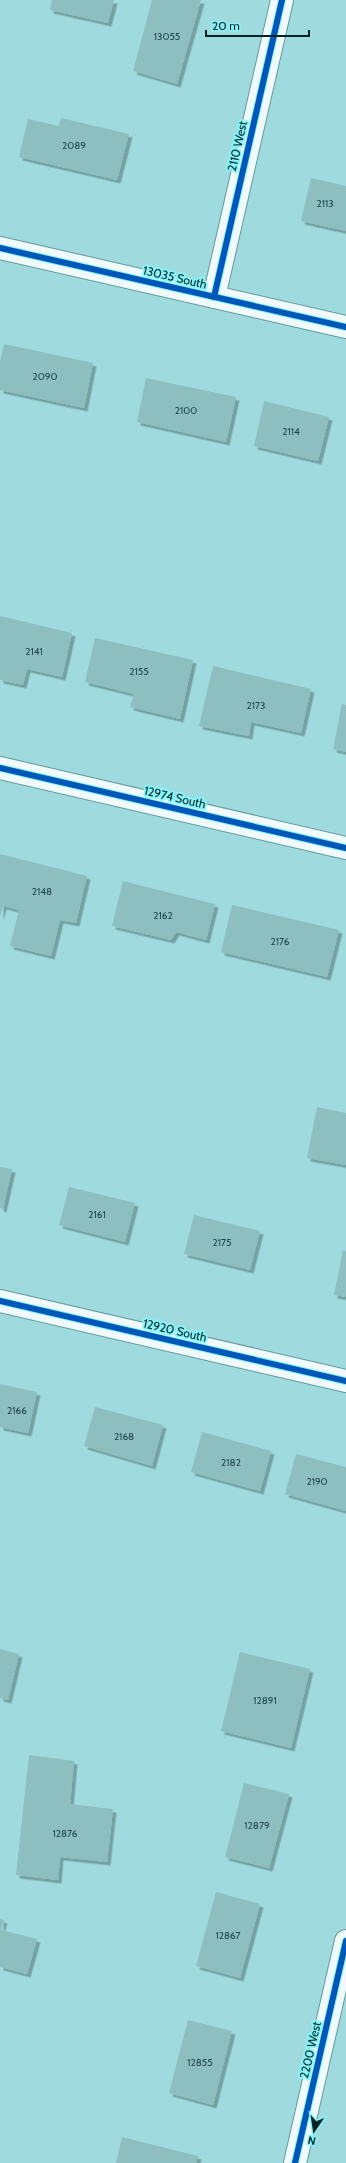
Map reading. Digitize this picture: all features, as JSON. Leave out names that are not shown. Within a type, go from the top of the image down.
[{"type":"street","name":"2110 West","points":[[214,297],[282,0]]},
{"type":"street","name":"13035 South","points":[[0,248],[346,327]]},
{"type":"street","name":"12974 South","points":[[0,768],[346,848]]},
{"type":"street","name":"12920 South","points":[[0,1301],[346,1381]]},
{"type":"street","name":"2200 West","points":[[294,2163],[346,1941]]},
{"type":"building","points":[[52,0],[114,0],[108,23],[50,10]]},
{"type":"building","points":[[152,0],[201,0],[177,84],[133,71]]},
{"type":"building","points":[[61,118],[129,134],[117,180],[19,157],[28,119],[59,126]]},
{"type":"building","points":[[311,178],[346,186],[346,231],[301,221]]},
{"type":"building","points":[[4,344],[93,363],[84,408],[0,390],[0,362]]},
{"type":"building","points":[[146,378],[236,397],[226,442],[137,422]]},
{"type":"building","points":[[264,401],[329,417],[318,461],[254,446]]},
{"type":"building","points":[[0,616],[72,633],[62,677],[27,669],[23,685],[0,680]]},
{"type":"building","points":[[95,638],[193,660],[180,719],[130,707],[134,694],[85,682]]},
{"type":"building","points":[[213,666],[311,689],[301,733],[251,722],[249,736],[199,726]]},
{"type":"building","points":[[342,704],[346,705],[346,752],[333,749]]},
{"type":"building","points":[[0,854],[87,876],[76,923],[60,920],[51,956],[10,946],[19,910],[3,906],[0,917]]},
{"type":"building","points":[[123,881],[215,904],[206,940],[176,932],[171,940],[112,926]]},
{"type":"building","points":[[232,905],[339,930],[327,977],[221,952]]},
{"type":"building","points":[[317,1107],[346,1113],[346,1165],[307,1158]]},
{"type":"building","points":[[0,1167],[12,1169],[3,1209],[0,1208]]},
{"type":"building","points":[[69,1187],[135,1203],[125,1242],[59,1225]]},
{"type":"building","points":[[194,1215],[260,1231],[250,1270],[184,1254]]},
{"type":"building","points":[[343,1250],[346,1251],[346,1297],[334,1295]]},
{"type":"building","points":[[0,1384],[37,1392],[28,1433],[0,1427]]},
{"type":"building","points":[[95,1407],[163,1425],[152,1466],[84,1446]]},
{"type":"building","points":[[202,1432],[271,1451],[260,1491],[191,1472]]},
{"type":"building","points":[[296,1454],[346,1467],[346,1511],[285,1494]]},
{"type":"building","points":[[0,1649],[19,1654],[8,1700],[0,1698]]},
{"type":"building","points":[[240,1652],[310,1669],[291,1748],[221,1731]]},
{"type":"building","points":[[29,1755],[74,1761],[70,1804],[113,1809],[107,1862],[60,1857],[58,1880],[16,1875]]},
{"type":"building","points":[[244,1783],[289,1794],[269,1868],[225,1857]]},
{"type":"building","points":[[216,1892],[260,1904],[240,1978],[196,1966]]},
{"type":"building","points":[[0,1919],[4,1920],[1,1930],[37,1939],[27,1974],[0,1967]]},
{"type":"building","points":[[188,2020],[232,2031],[213,2105],[169,2093]]},
{"type":"building","points":[[122,2137],[198,2156],[196,2163],[116,2163]]},
{"type":"cycle path","points":[[214,297],[282,0]]},
{"type":"cycle path","points":[[0,248],[346,327]]},
{"type":"cycle path","points":[[0,768],[346,848]]},
{"type":"cycle path","points":[[0,1301],[346,1381]]},
{"type":"cycle path","points":[[295,2163],[346,1941]]}]
